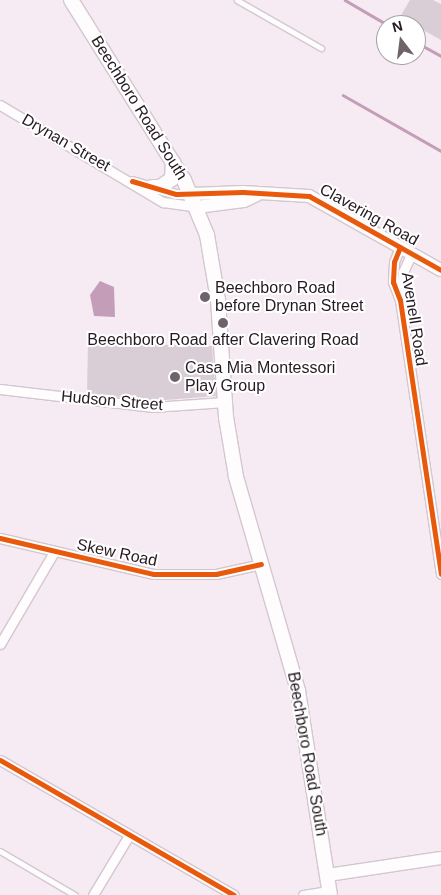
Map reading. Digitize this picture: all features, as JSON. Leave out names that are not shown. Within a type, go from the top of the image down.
[{"type":"main road","name":"Beechboro Road South","points":[[71,0],[174,162],[194,200],[207,235],[218,300],[225,402],[236,477],[300,698],[328,875],[329,893]]},
{"type":"main road","points":[[152,187],[160,187],[172,179],[174,162]]},
{"type":"street","name":"Drynan Street","points":[[0,105],[132,181],[163,202],[194,200]]},
{"type":"street","name":"Drynan Street","points":[[132,181],[194,200]]},
{"type":"street","name":"Clavering Road","points":[[194,200],[243,192],[257,195],[309,196],[441,270]]},
{"type":"street","name":"Avenell Road","points":[[400,247],[393,271],[400,300],[441,574]]},
{"type":"street","name":"Avenell Road","points":[[400,300],[403,272],[412,253]]},
{"type":"street","name":"Hudson Street","points":[[0,389],[153,407],[225,402]]},
{"type":"street","name":"Skew Road","points":[[0,538],[154,574],[179,576],[216,574],[261,564]]},
{"type":"street","points":[[0,644],[54,552]]},
{"type":"street","points":[[0,760],[128,837],[234,895]]},
{"type":"street","points":[[93,895],[128,837]]},
{"type":"street","points":[[328,875],[441,858]]},
{"type":"street","points":[[302,895],[329,893]]},
{"type":"lane","points":[[237,0],[321,48]]},
{"type":"lane","points":[[0,851],[74,895]]},
{"type":"shaded area","points":[[100,281],[114,287],[115,317],[94,316],[90,295]]},
{"type":"building","points":[[410,0],[433,0],[441,4],[441,40],[426,32],[426,15],[401,15]]},
{"type":"building","name":"Casa Mia Montessori Play Group","points":[[88,343],[212,346],[216,396],[153,401],[87,393]]},
{"type":"waterway","points":[[345,0],[376,18]]},
{"type":"waterway","points":[[426,48],[441,56]]},
{"type":"waterway","points":[[343,95],[441,151]]},
{"type":"cycle path","points":[[132,181],[176,194],[243,192],[309,196],[441,270]]},
{"type":"cycle path","points":[[400,247],[394,262],[393,282],[400,300],[441,574]]},
{"type":"cycle path","points":[[0,538],[154,574],[216,574],[261,564]]},
{"type":"cycle path","points":[[0,760],[234,895]]},
{"type":"place","name":"Beechboro Road before Drynan Street","points":[[205,297]]},
{"type":"place","name":"Beechboro Road after Clavering Road","points":[[223,323]]},
{"type":"place","name":"Casa Mia Montessori Play Group","points":[[175,377]]}]
